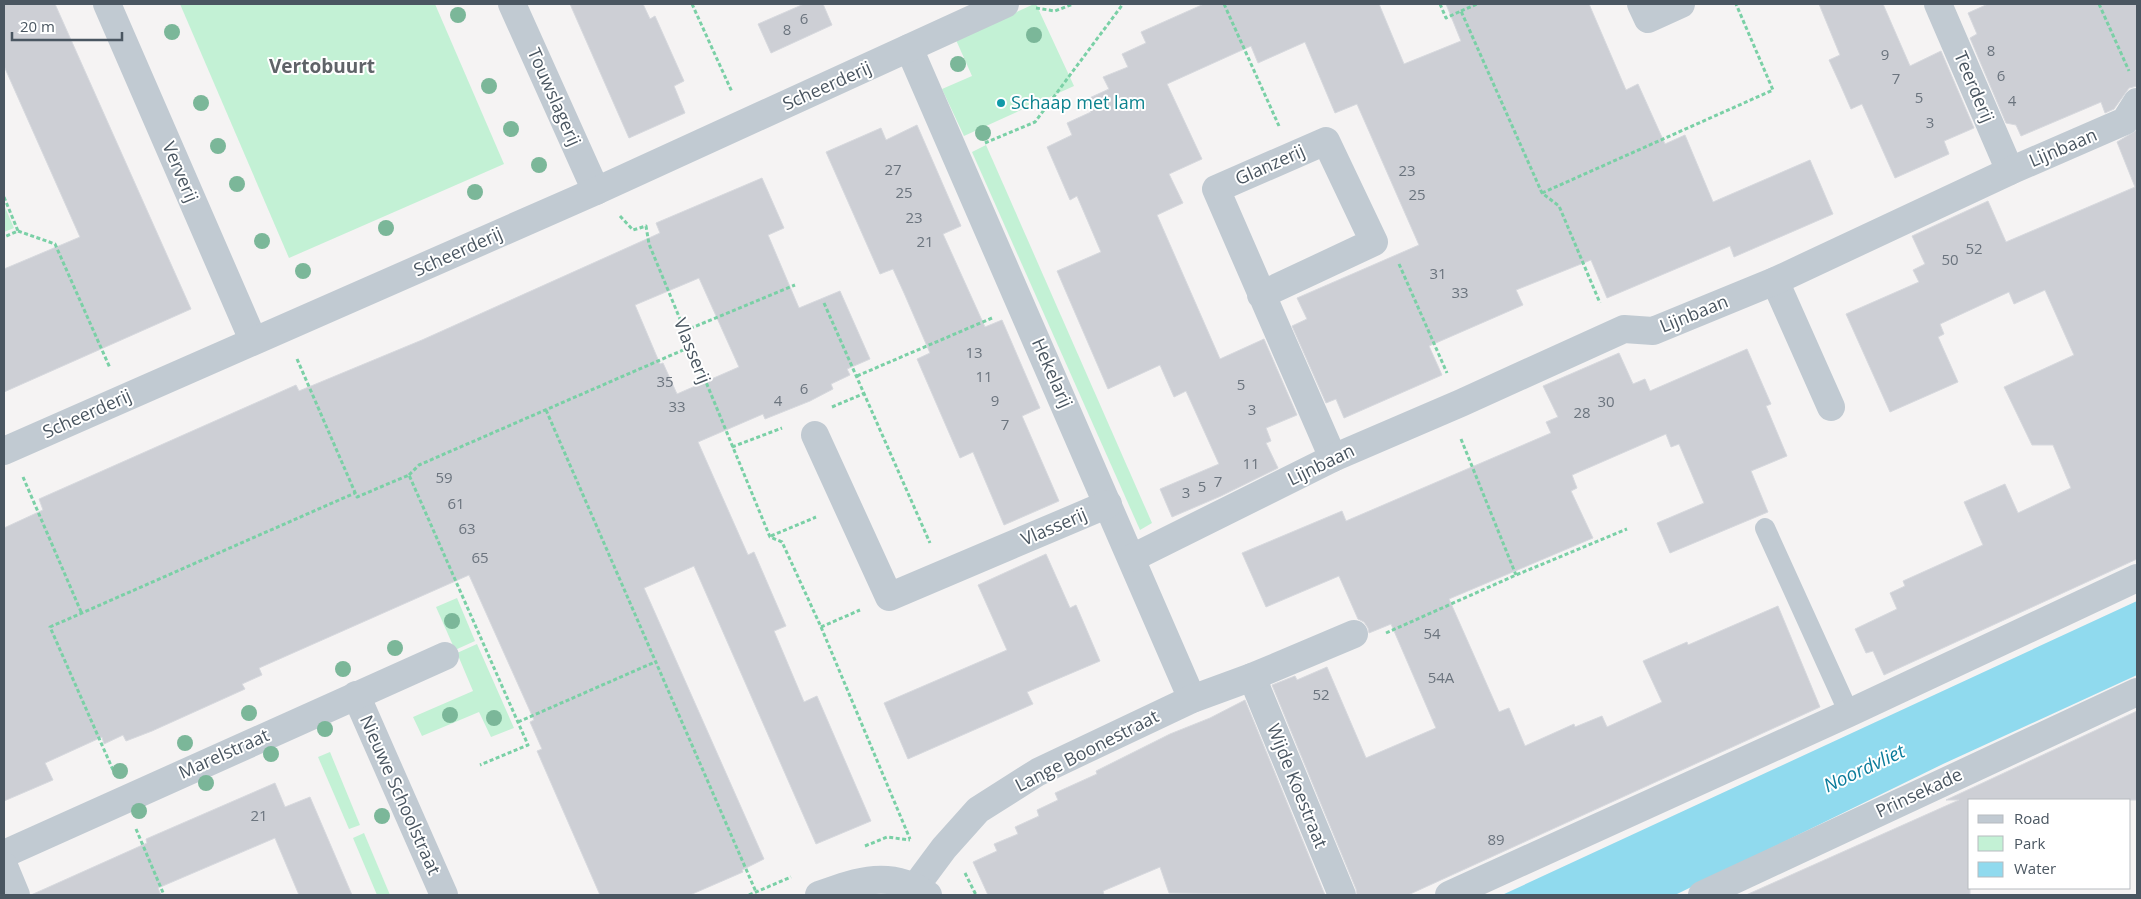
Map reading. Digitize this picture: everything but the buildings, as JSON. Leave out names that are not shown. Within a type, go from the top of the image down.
[{"type":"street","name":"Ververij","points":[[108,4],[253,340]]},
{"type":"street","name":"Touwslagerij","points":[[512,4],[596,191]]},
{"type":"street","points":[[1641,4],[1648,19],[1681,4]]},
{"type":"street","name":"Teerderij","points":[[1938,4],[2010,171]]},
{"type":"street","name":"Scheerderij","points":[[7,450],[253,340],[596,191],[909,48],[1017,5]]},
{"type":"street","name":"Hekelarij","points":[[909,48],[1192,699]]},
{"type":"street","name":"Lijnbaan","points":[[1132,558],[1333,458],[1455,406],[1624,329],[1653,331],[1774,281],[2010,171],[2126,121],[2137,102]]},
{"type":"street","name":"Glanzerij","points":[[1333,458],[1216,189],[1326,141],[1374,242]]},
{"type":"street","points":[[1261,295],[1374,242]]},
{"type":"street","points":[[1774,281],[1831,407]]},
{"type":"street","points":[[815,435],[889,597]]},
{"type":"street","name":"Vlasserij","points":[[889,597],[1108,504]]},
{"type":"street","points":[[1449,895],[1849,713],[2137,578]]},
{"type":"street","name":"Lange Boonestraat","points":[[819,895],[860,882],[888,879],[922,891],[944,848],[978,810],[1038,772],[1192,699],[1252,677],[1354,634]]},
{"type":"street","name":"Marelstraat","points":[[4,854],[445,656]]},
{"type":"street","name":"Wijde Koestraat","points":[[1252,677],[1342,895]]},
{"type":"street","name":"Prinsekade","points":[[1702,895],[2137,692]]},
{"type":"street","name":"Nieuwe Schoolstraat","points":[[356,695],[444,895]]},
{"type":"street","points":[[4,866],[16,895]]},
{"type":"lane","points":[[1765,528],[1849,713]]},
{"type":"path","points":[[692,4],[735,100],[753,95],[764,114]]},
{"type":"path","points":[[1017,5],[1055,12],[1073,4]]},
{"type":"path","points":[[956,155],[1035,122],[1123,4]]},
{"type":"path","points":[[1224,4],[1292,156]]},
{"type":"path","points":[[1440,4],[1446,18],[1477,4]]},
{"type":"path","points":[[1542,194],[1773,90],[1736,4]]},
{"type":"path","points":[[2099,4],[2130,73]]},
{"type":"path","points":[[1461,11],[1542,194],[1558,206],[1613,334]]},
{"type":"path","points":[[1727,105],[1730,110]]},
{"type":"path","name":"Vlasserij","points":[[596,191],[634,230],[646,226],[649,244],[690,347],[770,537],[782,542],[822,628],[910,840]]},
{"type":"path","points":[[4,197],[18,231]]},
{"type":"path","points":[[4,237],[18,231],[55,244],[123,398]]},
{"type":"path","points":[[1374,242],[1399,264],[1455,406],[1516,575]]},
{"type":"path","points":[[684,331],[795,285]]},
{"type":"path","points":[[824,303],[943,574]]},
{"type":"path","points":[[857,376],[1022,305]]},
{"type":"path","points":[[283,328],[357,497],[409,476],[419,465],[690,347]]},
{"type":"path","points":[[546,410],[756,892]]},
{"type":"path","points":[[7,450],[36,504],[82,614]]},
{"type":"path","points":[[409,476],[528,745],[480,765]]},
{"type":"path","points":[[164,895],[50,628],[355,493]]},
{"type":"path","points":[[770,537],[847,504]]},
{"type":"path","points":[[1354,634],[1368,642],[1516,575],[1627,529]]},
{"type":"path","points":[[822,628],[889,597]]},
{"type":"path","points":[[518,722],[655,662]]},
{"type":"green space","points":[[180,4],[435,4],[504,164],[289,258]]},
{"type":"green space","points":[[1036,4],[1074,86],[964,136],[942,89],[972,76],[956,40]]},
{"type":"green space","points":[[986,145],[1152,523],[1140,530],[972,152]]},
{"type":"green space","points":[[4,205],[14,228],[4,232]]},
{"type":"green space","points":[[457,598],[475,641],[455,650],[436,607]]},
{"type":"green space","points":[[477,644],[514,728],[491,737],[479,712],[422,736],[413,717],[473,691],[457,653]]},
{"type":"green space","points":[[330,752],[360,825],[349,829],[318,757]]},
{"type":"green space","points":[[364,833],[390,895],[377,895],[353,838]]},
{"type":"water","name":"Noordvliet","points":[[2137,601],[2137,675],[1943,764],[1675,895],[1502,895]]},
{"type":"place","name":"Schaap met lam","points":[[1001,103]]},
{"type":"district","name":"Vertobuurt","points":[[322,66]]}]
